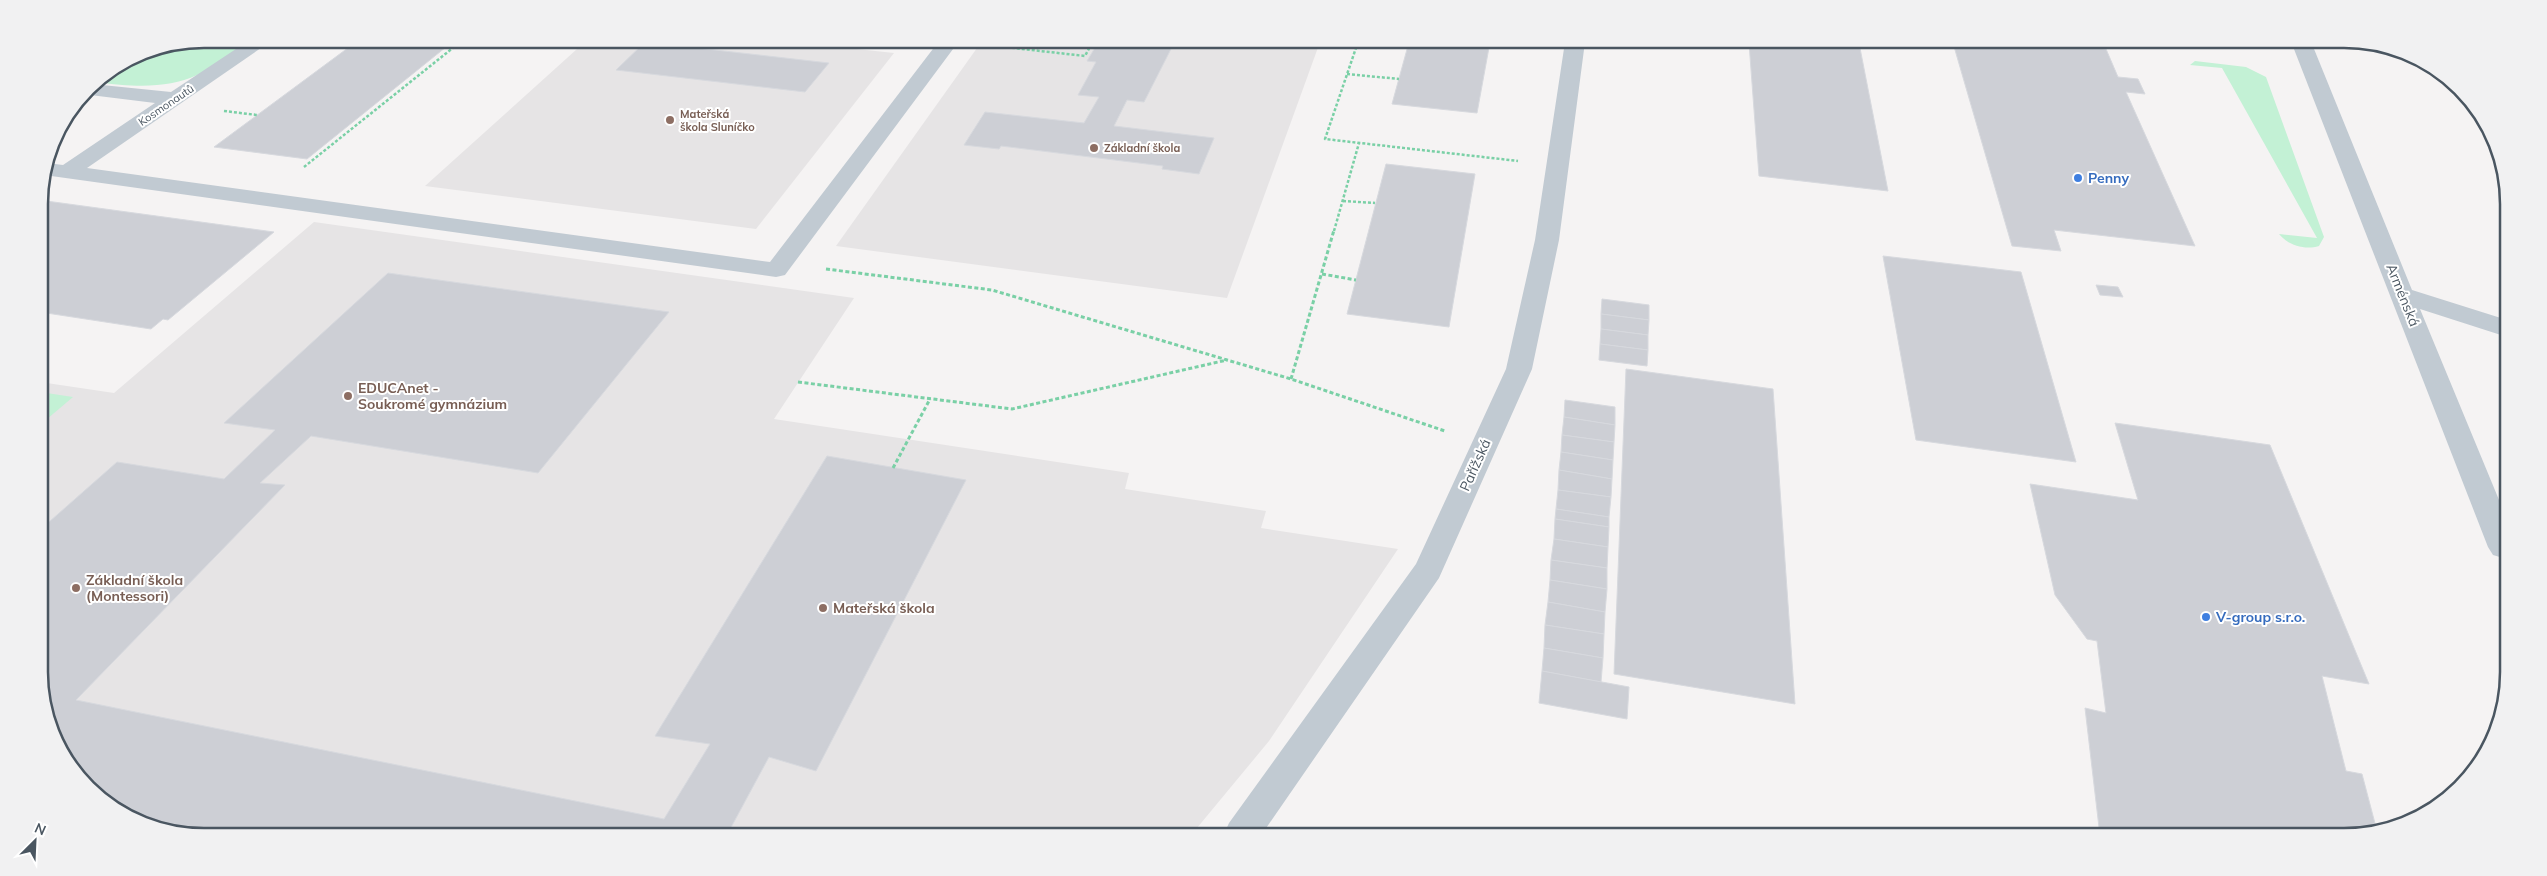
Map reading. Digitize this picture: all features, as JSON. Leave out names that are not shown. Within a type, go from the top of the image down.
[{"type":"street","name":"Pařížská","points":[[1246,828],[1428,570],[1519,369],[1547,240],[1573,47]]},
{"type":"street","name":"Arménská","points":[[2303,47],[2500,539]]},
{"type":"street","name":"Kosmonautů","points":[[57,170],[176,98],[251,48]]},
{"type":"street","points":[[57,170],[776,270],[944,48]]},
{"type":"street","points":[[96,90],[176,98]]},
{"type":"street","points":[[2403,295],[2500,327]]},
{"type":"path","points":[[1356,47],[1325,139],[1528,162]]},
{"type":"path","points":[[300,170],[453,48]]},
{"type":"path","points":[[896,48],[901,50]]},
{"type":"path","points":[[1012,48],[1085,56],[1090,48]]},
{"type":"path","points":[[1347,74],[1399,79]]},
{"type":"path","points":[[220,111],[258,115]]},
{"type":"path","points":[[1291,379],[1359,143]]},
{"type":"path","points":[[1343,201],[1376,204]]},
{"type":"path","points":[[823,269],[992,290],[1291,379],[1449,433]]},
{"type":"path","points":[[1322,274],[1356,280]]},
{"type":"path","points":[[798,382],[1012,409],[1228,360]]},
{"type":"path","points":[[893,468],[930,399]]},
{"type":"shaded area","name":"Základní škola","points":[[1318,47],[1227,298],[836,246],[977,48]]},
{"type":"shaded area","name":"Mateřská škola Sluníčko","points":[[578,48],[845,48],[894,53],[756,229],[425,186]]},
{"type":"shaded area","points":[[314,222],[854,298],[774,419],[1129,473],[1125,489],[1266,511],[1261,528],[1398,549],[1269,741],[1197,828],[183,827],[144,817],[126,808],[93,783],[68,750],[56,723],[51,703],[47,672],[48,383],[114,393]]},
{"type":"green space","points":[[193,48],[244,48],[216,66],[181,81],[144,86],[105,83],[117,74],[153,56]]},
{"type":"green space","points":[[2195,61],[2246,67],[2266,77],[2324,237],[2319,246],[2308,248],[2298,246],[2288,242],[2279,234],[2317,238],[2222,68],[2190,65]]},
{"type":"green space","points":[[48,393],[73,397],[48,419]]},
{"type":"building","points":[[1408,47],[1489,47],[1477,113],[1392,104]]},
{"type":"building","points":[[1749,47],[1860,47],[1888,191],[1759,176]]},
{"type":"building","name":"Penny","points":[[1954,47],[2086,47],[2106,49],[2118,77],[2138,79],[2145,94],[2126,92],[2195,246],[2054,230],[2061,251],[2012,246]]},
{"type":"building","points":[[348,48],[445,48],[307,159],[214,147]]},
{"type":"building","points":[[639,48],[696,48],[829,63],[805,92],[616,70]]},
{"type":"building","points":[[1095,48],[1172,48],[1144,102],[1127,100],[1114,126],[1214,138],[1199,174],[1162,169],[1163,166],[1001,146],[999,149],[964,145],[985,112],[1084,123],[1099,97],[1078,95],[1096,62],[1087,61]]},
{"type":"building","points":[[1386,164],[1475,174],[1449,327],[1347,314]]},
{"type":"building","points":[[48,201],[274,232],[168,320],[163,319],[151,329],[48,313]]},
{"type":"building","points":[[1883,256],[2021,272],[2076,462],[1916,440]]},
{"type":"building","points":[[388,273],[669,312],[538,473],[311,436],[260,483],[285,485],[76,700],[664,819],[710,744],[655,736],[827,456],[966,480],[816,771],[769,757],[731,828],[183,827],[144,817],[126,808],[93,783],[68,750],[56,723],[48,683],[47,523],[117,462],[224,479],[275,430],[224,423]]},
{"type":"building","points":[[2096,285],[2118,287],[2123,297],[2100,295]]},
{"type":"building","points":[[1602,299],[1649,305],[1649,320],[1601,314]]},
{"type":"building","points":[[1601,314],[1649,320],[1648,335],[1601,329]]},
{"type":"building","points":[[1601,329],[1648,335],[1648,350],[1600,344]]},
{"type":"building","points":[[1600,344],[1648,350],[1647,366],[1599,360]]},
{"type":"building","points":[[1626,369],[1773,389],[1795,704],[1614,674]]},
{"type":"building","points":[[1565,400],[1615,407],[1615,425],[1564,417]]},
{"type":"building","points":[[1564,417],[1615,425],[1614,442],[1562,435]]},
{"type":"building","name":"V-group s.r.o.","points":[[2115,423],[2270,445],[2369,684],[2322,676],[2346,771],[2362,774],[2375,825],[2354,828],[2099,828],[2085,708],[2106,713],[2097,641],[2087,639],[2055,595],[2030,484],[2138,500]]},
{"type":"building","points":[[1562,435],[1614,442],[1613,460],[1561,452]]},
{"type":"building","points":[[1561,452],[1613,460],[1612,479],[1559,470]]},
{"type":"building","points":[[1559,470],[1612,479],[1611,497],[1558,490]]},
{"type":"building","points":[[1558,490],[1611,497],[1609,517],[1556,509]]},
{"type":"building","points":[[1556,509],[1609,517],[1609,527],[1555,519]]},
{"type":"building","points":[[1555,519],[1609,527],[1608,547],[1554,539]]},
{"type":"building","points":[[1554,539],[1608,547],[1607,568],[1551,560]]},
{"type":"building","points":[[1551,560],[1607,568],[1607,589],[1550,580]]},
{"type":"building","points":[[1550,580],[1607,589],[1605,612],[1548,602]]},
{"type":"building","points":[[1548,602],[1605,612],[1604,634],[1545,625]]},
{"type":"building","points":[[1545,625],[1604,634],[1603,658],[1544,648]]},
{"type":"building","points":[[1544,648],[1603,658],[1601,682],[1542,671]]},
{"type":"building","points":[[1542,671],[1629,687],[1627,719],[1539,703]]},
{"type":"place","name":"Mateřská škola Sluníčko","points":[[670,120]]},
{"type":"place","name":"Základní škola","points":[[1094,148]]},
{"type":"place","name":"Penny","points":[[2078,178]]},
{"type":"place","name":"EDUCAnet - Soukromé gymnázium","points":[[348,396]]},
{"type":"place","name":"Základní škola (Montessori)","points":[[76,588]]},
{"type":"place","name":"Mateřská škola","points":[[823,608]]},
{"type":"place","name":"V-group s.r.o.","points":[[2206,617]]}]
